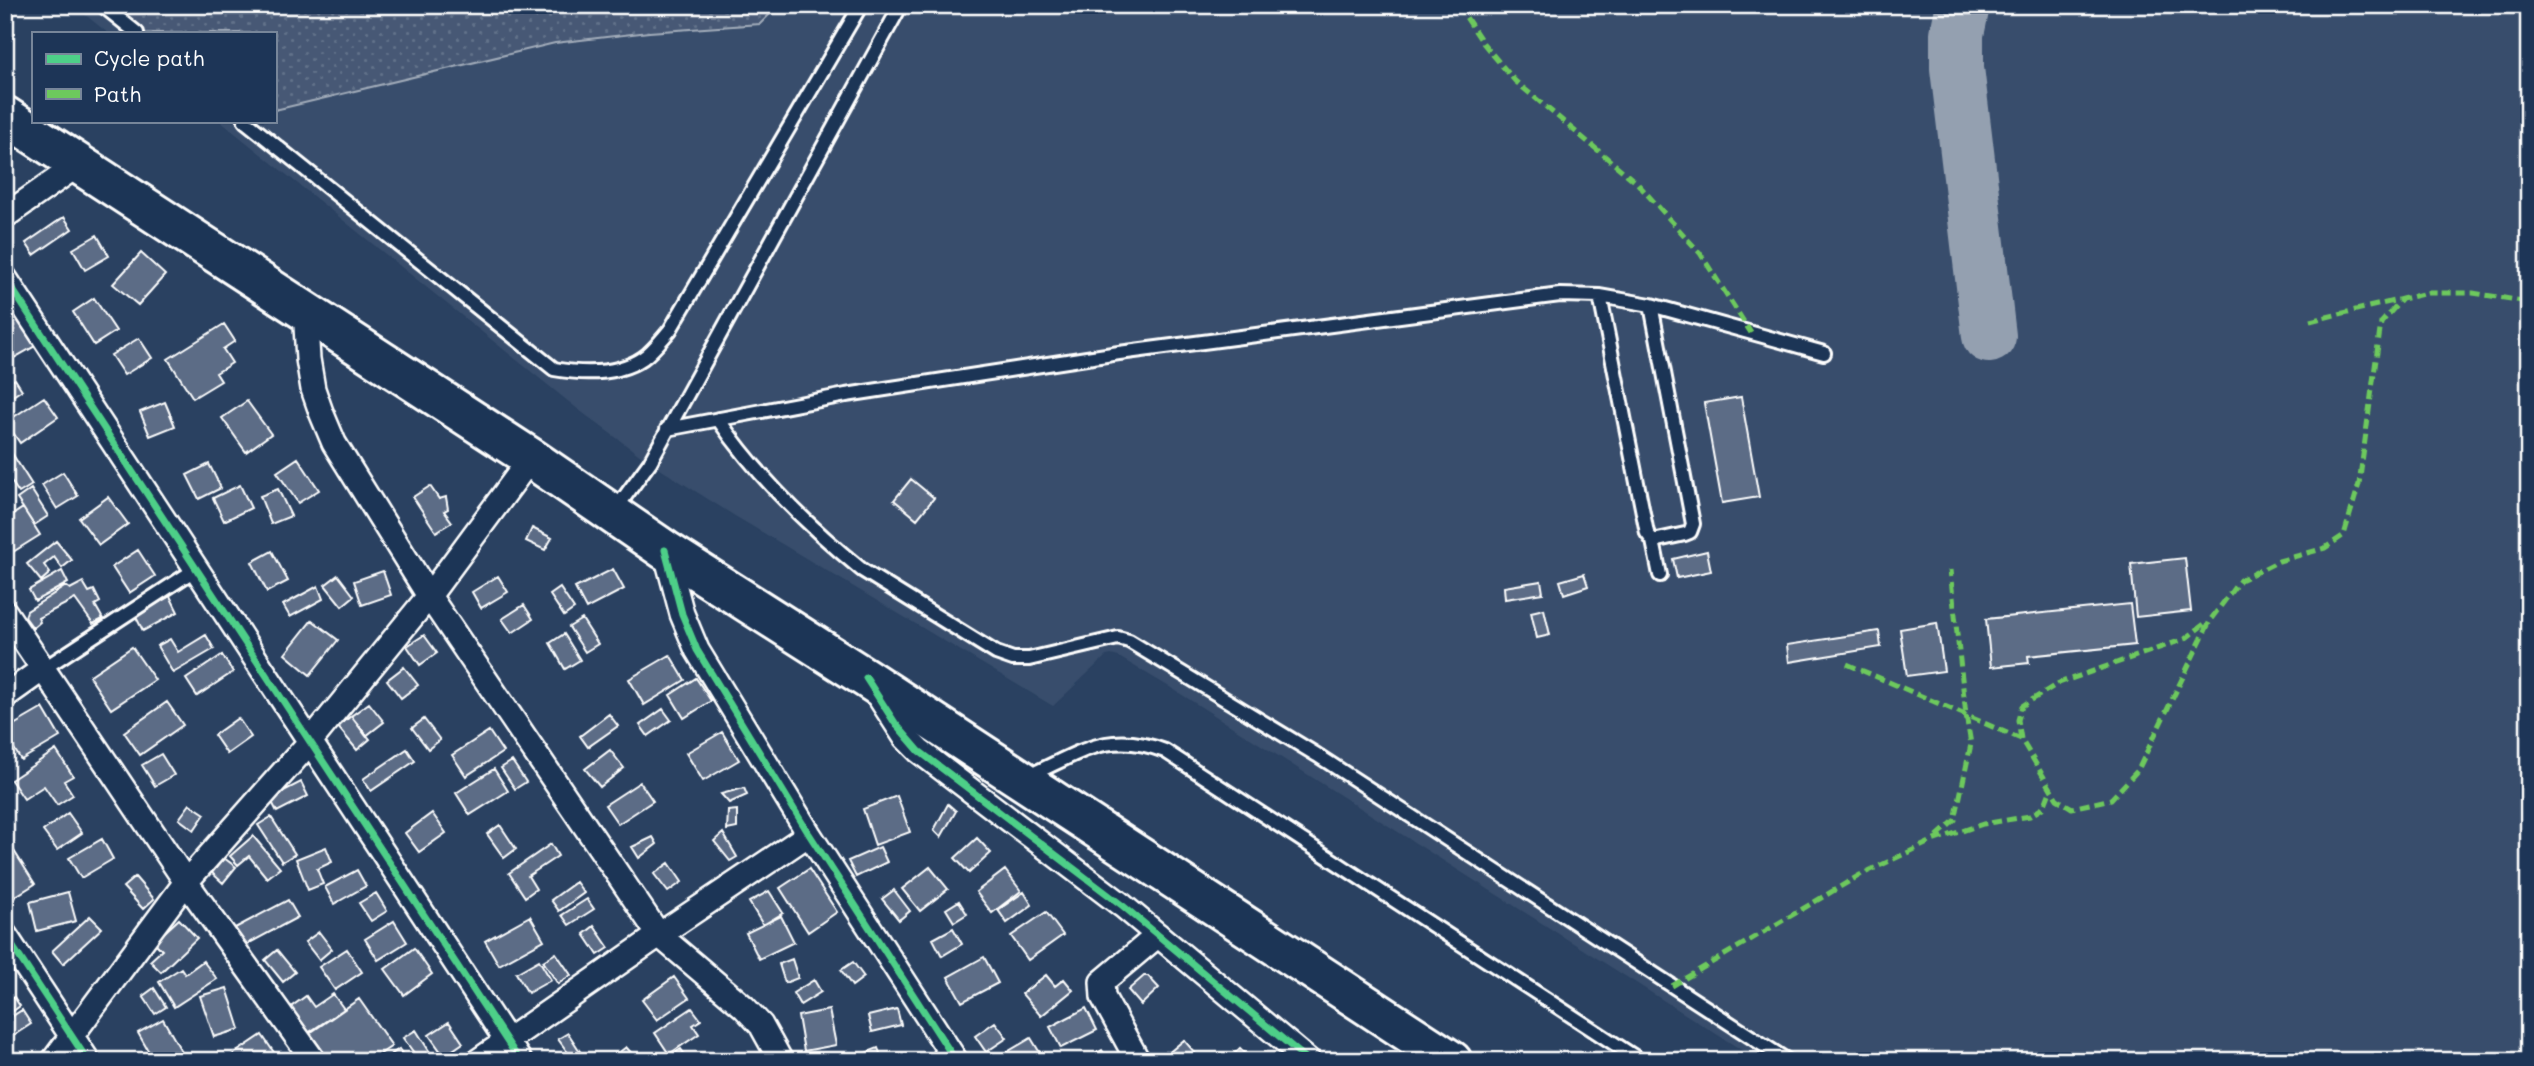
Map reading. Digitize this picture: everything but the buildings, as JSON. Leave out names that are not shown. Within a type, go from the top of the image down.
[{"type":"highway","points":[[5,116],[531,458],[665,550],[1022,779],[1452,1061]]},
{"type":"street","points":[[5,216],[79,164]]},
{"type":"street","points":[[5,278],[520,1061]]},
{"type":"street","points":[[305,310],[313,389],[334,443],[429,596],[659,935],[744,1007],[761,1025],[781,1061]]},
{"type":"street","points":[[52,1061],[186,882],[309,743],[429,596],[531,458]]},
{"type":"street","points":[[665,550],[682,614],[697,650],[810,834],[956,1061]]},
{"type":"street","points":[[5,612],[186,882],[313,1061]]},
{"type":"street","points":[[5,696],[43,668]]},
{"type":"street","points":[[866,678],[895,723],[919,751],[1071,865],[1309,1061]]},
{"type":"street","points":[[478,1061],[810,834]]},
{"type":"street","points":[[5,935],[88,1061]]},
{"type":"street","points":[[1138,1061],[1104,997],[1102,982],[1158,935]]},
{"type":"lane","points":[[102,5],[136,32]]},
{"type":"lane","points":[[246,122],[554,369],[583,374],[609,371],[642,359],[670,330],[861,5]]},
{"type":"lane","points":[[613,513],[649,462],[901,5]]},
{"type":"lane","points":[[667,429],[846,395],[1133,351],[1542,297],[1600,296],[1651,304],[1824,353]]},
{"type":"lane","points":[[1600,296],[1647,533],[1653,541],[1660,575]]},
{"type":"lane","points":[[1651,304],[1693,524],[1690,532],[1653,541]]},
{"type":"lane","points":[[718,419],[759,475],[842,554],[862,570],[996,653],[1013,659],[1029,659],[1118,638],[1129,641],[1317,755],[1788,1061]]},
{"type":"lane","points":[[43,668],[196,569]]},
{"type":"lane","points":[[1022,779],[1098,745],[1119,741],[1142,742],[1165,751],[1641,1061]]},
{"type":"shaded area","points":[[73,5],[2529,5],[2529,1061],[1759,1061],[1119,657],[1106,656],[1053,706],[649,462],[579,410],[221,122],[276,122],[276,32],[107,32]]},
{"type":"shaded area","points":[[110,5],[779,5],[760,24],[649,32],[555,43],[276,110],[276,32],[145,32]]},
{"type":"taxiway","points":[[1963,5],[1957,34],[1957,68],[1989,336]]},
{"type":"marked path","points":[[1458,5],[1483,43],[1515,81],[1637,183],[1700,253],[1751,333]]},
{"type":"marked path","points":[[1847,664],[2021,739],[2057,799],[2072,808],[2111,799],[2138,770],[2211,619],[2240,580],[2279,561],[2325,548],[2344,535],[2359,484],[2381,323],[2402,299],[2427,293],[2473,293],[2529,302]]},
{"type":"marked path","points":[[2310,321],[2402,299]]},
{"type":"marked path","points":[[1937,836],[1955,820],[1971,744],[1950,570]]},
{"type":"marked path","points":[[2021,739],[2018,720],[2022,706],[2059,683],[2185,639],[2208,621]]},
{"type":"marked path","points":[[1672,986],[1860,875],[1932,841],[1983,824],[2030,816],[2044,807],[2051,789]]},
{"type":"cycle path","points":[[5,278],[520,1061]]},
{"type":"cycle path","points":[[665,550],[682,614],[697,650],[809,834],[956,1061]]},
{"type":"cycle path","points":[[866,678],[895,723],[919,751],[1123,906],[1309,1061]]},
{"type":"cycle path","points":[[5,935],[88,1061]]}]
